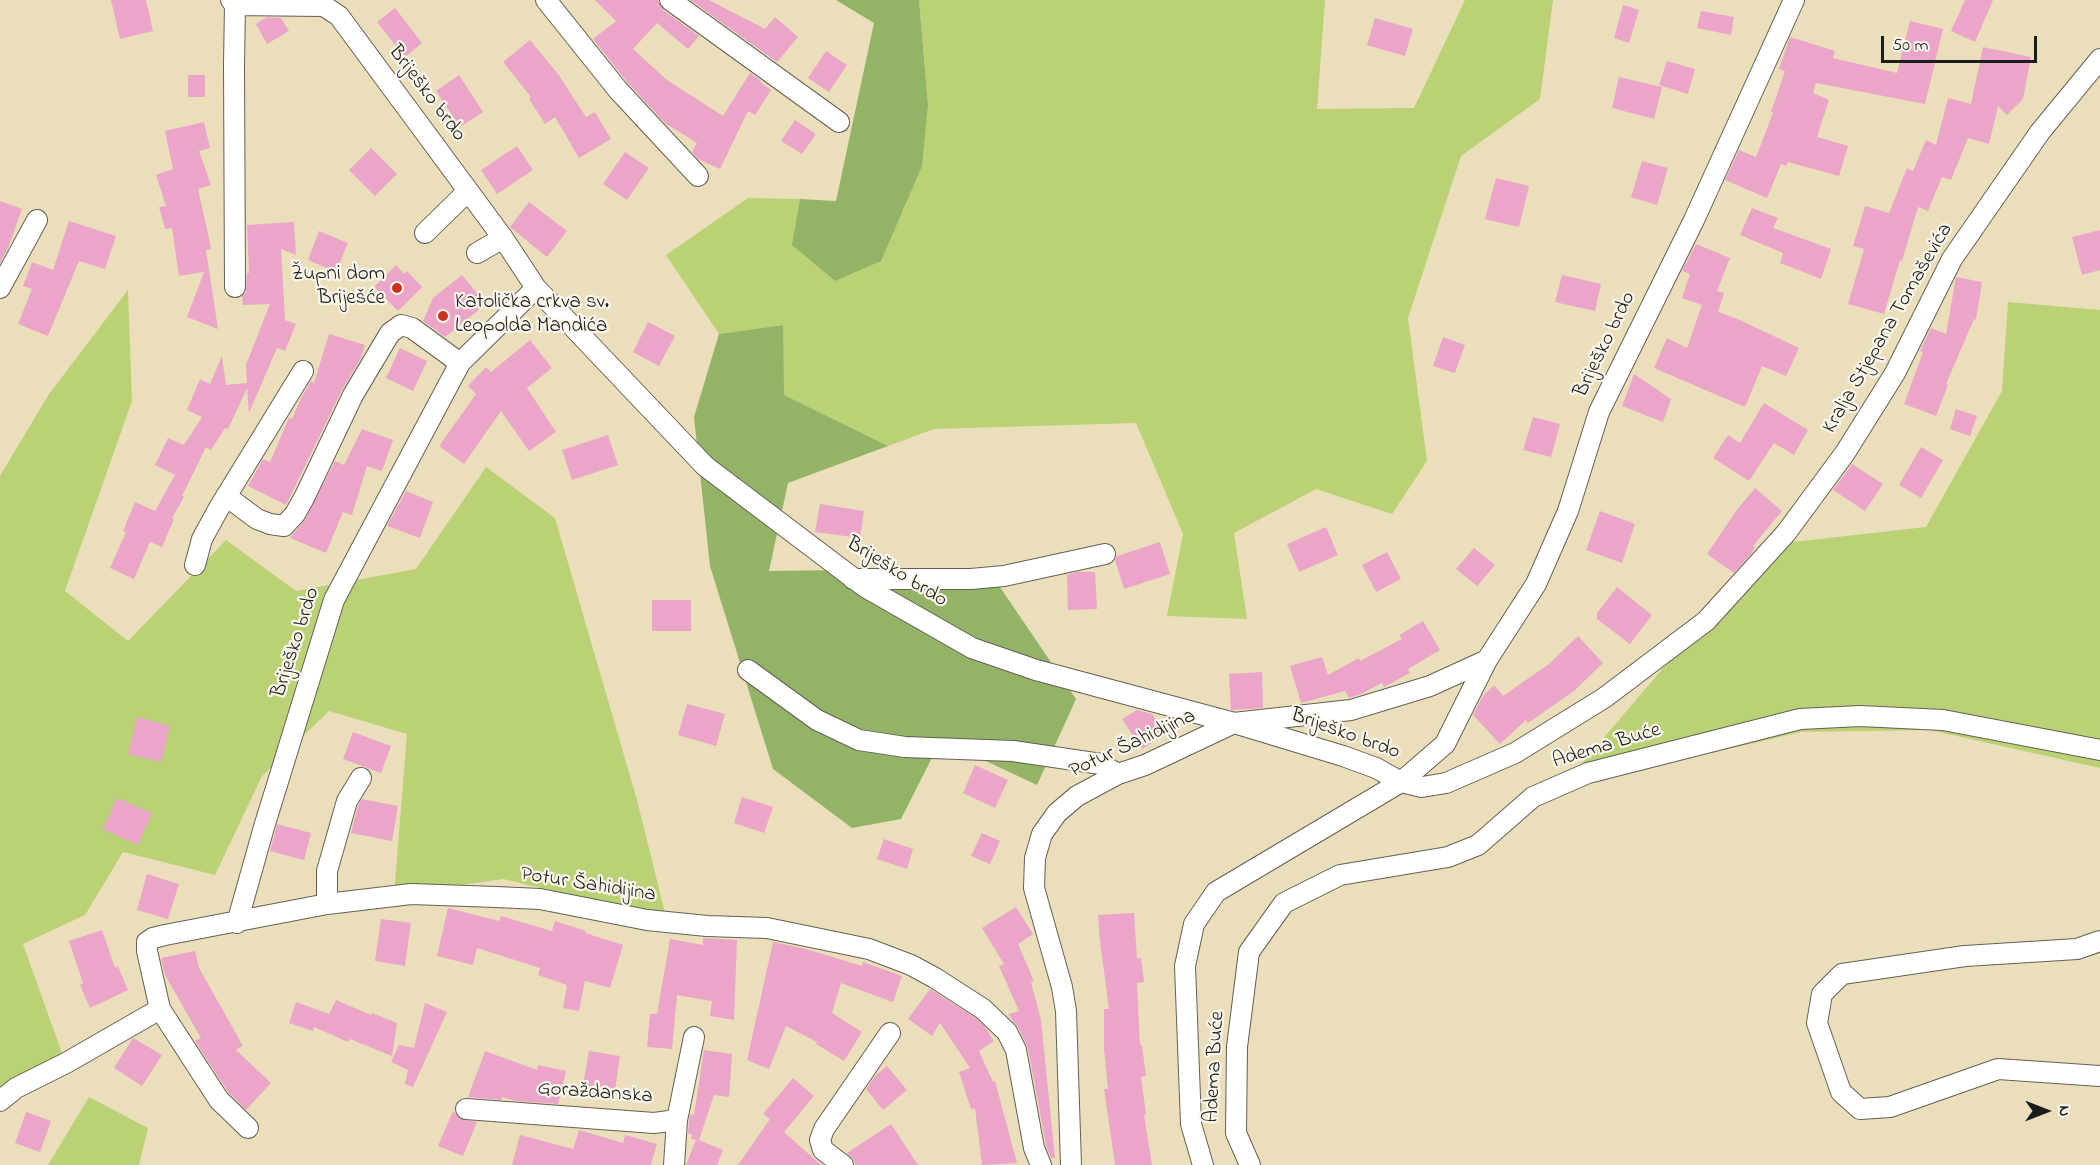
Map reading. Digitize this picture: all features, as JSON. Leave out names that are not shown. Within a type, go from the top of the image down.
[{"type":"street","points":[[546,0],[618,90],[698,176]]},
{"type":"street","points":[[670,0],[839,122]]},
{"type":"street","name":"Briješko brdo","points":[[235,287],[233,3],[324,6],[339,16],[503,238],[536,288],[705,466],[853,579],[972,648],[1036,670],[1234,723],[1343,756],[1376,768],[1401,782],[1445,744],[1488,660],[1536,584],[1568,511],[1599,412],[1694,220],[1788,3]]},
{"type":"street","name":"Kralja Stjepana Tomaševića","points":[[1401,782],[1422,787],[1446,783],[1515,753],[1604,698],[1706,621],[1786,532],[1845,453],[1895,373],[1952,259],[2040,132],[2100,58]]},
{"type":"street","points":[[425,233],[468,191]]},
{"type":"street","points":[[0,288],[37,220]]},
{"type":"street","points":[[477,253],[503,238]]},
{"type":"street","name":"Briješko brdo","points":[[237,923],[333,600],[460,363],[536,288]]},
{"type":"street","points":[[226,496],[256,519],[270,524],[284,525],[295,514],[304,498],[353,395],[390,333],[401,326],[412,328],[460,363]]},
{"type":"street","points":[[195,565],[202,539],[303,371]]},
{"type":"street","points":[[853,579],[971,579],[1004,576],[1105,554]]},
{"type":"street","points":[[1234,723],[1351,710],[1430,686],[1488,660]]},
{"type":"street","points":[[748,670],[817,720],[859,740],[905,747],[1012,751],[1101,764],[1118,774]]},
{"type":"street","name":"Adema Buće","points":[[1250,1165],[1236,1133],[1238,1047],[1249,952],[1284,903],[1340,875],[1448,857],[1478,846],[1533,797],[1588,773],[1800,719],[1860,716],[1943,720],[2100,750]]},
{"type":"street","name":"Potur Šahidijina","points":[[1071,1165],[1066,1011],[1062,987],[1034,888],[1035,858],[1042,834],[1057,813],[1077,796],[1118,774],[1145,765],[1234,723]]},
{"type":"street","points":[[327,904],[327,871],[347,801],[361,778]]},
{"type":"street","name":"Adema Buće","points":[[1203,1165],[1191,1124],[1185,966],[1194,924],[1216,892],[1401,782]]},
{"type":"street","name":"Potur Šahidijina","points":[[248,1128],[219,1100],[160,1009],[147,942],[165,935],[327,904],[411,894],[540,899],[646,920],[707,926],[767,928],[869,949],[911,965],[983,1009],[1007,1032],[1016,1050],[1034,1148],[1041,1165]]},
{"type":"street","points":[[2100,941],[2077,949],[1965,956],[1842,974],[1822,994],[1817,1023],[1841,1092],[1860,1109],[1890,1107],[1998,1069],[2100,1076]]},
{"type":"street","points":[[0,1101],[16,1088],[66,1063],[160,1009]]},
{"type":"street","points":[[843,1165],[824,1150],[820,1140],[824,1129],[890,1033]]},
{"type":"street","points":[[676,1120],[694,1037]]},
{"type":"street","name":"Goraždanska","points":[[466,1108],[654,1123],[676,1120],[674,1165]]},
{"type":"green space","points":[[836,0],[919,0],[928,104],[922,166],[881,261],[835,281],[792,245],[800,199],[836,201],[874,23]]},
{"type":"green space","points":[[919,0],[1325,0],[1317,109],[1414,108],[1465,0],[1553,0],[1540,99],[1461,156],[1408,318],[1427,461],[1392,514],[1316,489],[1234,533],[1247,619],[1167,616],[1183,534],[1136,423],[934,429],[888,446],[783,395],[783,325],[719,334],[666,255],[748,198],[800,199],[793,245],[835,281],[928,104]]},
{"type":"green space","points":[[128,290],[132,401],[65,591],[128,641],[226,540],[296,591],[416,569],[486,467],[555,518],[637,800],[666,917],[503,879],[394,895],[407,734],[329,711],[262,776],[215,875],[123,852],[85,915],[23,944],[63,1056],[0,1098],[0,476],[49,394]]},
{"type":"green space","points":[[2008,302],[2100,310],[2100,768],[1930,730],[1801,732],[1561,788],[1705,619],[1784,543],[1926,527],[2002,391]]},
{"type":"green space","points":[[783,325],[784,395],[888,446],[788,483],[769,571],[987,568],[1076,699],[1037,785],[941,740],[901,819],[852,828],[773,769],[710,566],[694,417],[719,334]]},
{"type":"green space","points":[[89,1097],[148,1128],[139,1165],[48,1165]]},
{"type":"building","points":[[111,0],[146,0],[153,31],[120,39]]},
{"type":"building","points":[[595,0],[658,0],[663,10],[699,36],[688,49],[657,23],[633,49],[667,80],[723,116],[750,73],[771,90],[755,115],[748,111],[720,169],[698,159],[692,152],[697,143],[665,123],[627,82],[593,39],[616,21]]},
{"type":"building","points":[[690,0],[709,0],[765,29],[775,17],[798,37],[777,62]]},
{"type":"building","points":[[1965,0],[1993,0],[1975,42],[1951,31]]},
{"type":"building","points":[[1623,5],[1639,10],[1629,43],[1614,38]]},
{"type":"building","points":[[395,8],[422,43],[405,57],[377,22]]},
{"type":"building","points":[[1701,11],[1734,17],[1731,35],[1697,28]]},
{"type":"building","points":[[267,17],[281,18],[289,31],[267,44],[256,24]]},
{"type":"building","points":[[1375,18],[1413,29],[1405,56],[1367,45]]},
{"type":"building","points":[[1910,21],[1943,29],[1925,104],[1816,83],[1813,93],[1829,100],[1817,137],[1848,146],[1839,176],[1788,162],[1786,166],[1781,164],[1767,198],[1725,180],[1739,150],[1756,157],[1773,113],[1771,112],[1785,71],[1779,69],[1790,37],[1835,51],[1833,58],[1897,73]]},
{"type":"building","points":[[530,40],[558,74],[586,117],[595,112],[611,139],[579,158],[571,145],[573,142],[571,144],[555,117],[545,124],[529,99],[531,97],[503,62]]},
{"type":"building","points":[[1983,47],[2031,57],[2023,99],[2007,115],[1998,106],[1989,144],[1968,138],[1951,180],[1942,177],[1928,211],[1918,207],[1884,314],[1848,304],[1864,249],[1853,246],[1865,206],[1889,213],[1907,168],[1913,171],[1926,140],[1936,145],[1948,98],[1971,104]]},
{"type":"building","points":[[826,51],[847,65],[829,92],[808,78]]},
{"type":"building","points":[[1667,61],[1695,69],[1688,94],[1659,85]]},
{"type":"building","points":[[188,75],[205,75],[205,97],[188,97]]},
{"type":"building","points":[[459,75],[483,112],[460,127],[436,91]]},
{"type":"building","points":[[1619,77],[1662,87],[1654,119],[1612,108]]},
{"type":"building","points":[[795,120],[816,134],[802,154],[781,141]]},
{"type":"building","points":[[204,122],[210,148],[199,151],[211,185],[198,189],[211,249],[206,250],[218,329],[187,317],[204,272],[179,276],[172,228],[165,229],[159,207],[166,206],[156,175],[173,169],[165,131]]},
{"type":"building","points":[[517,146],[533,170],[497,194],[481,170]]},
{"type":"building","points":[[371,148],[397,174],[375,196],[349,170]]},
{"type":"building","points":[[625,152],[649,168],[627,200],[603,184]]},
{"type":"building","points":[[1642,161],[1668,168],[1657,205],[1631,197]]},
{"type":"building","points":[[1496,178],[1529,186],[1519,227],[1485,219]]},
{"type":"building","points":[[0,201],[22,209],[0,263]]},
{"type":"building","points":[[529,202],[567,231],[547,257],[510,227]]},
{"type":"building","points":[[1752,208],[1778,218],[1773,228],[1831,249],[1821,279],[1780,263],[1783,253],[1740,235]]},
{"type":"building","points":[[69,221],[116,236],[105,269],[79,261],[48,336],[18,324],[32,289],[23,286],[32,262],[53,270]]},
{"type":"building","points":[[294,222],[296,255],[281,249],[285,320],[296,324],[285,351],[277,348],[249,413],[247,388],[228,429],[225,428],[211,450],[206,447],[172,518],[174,519],[162,547],[150,542],[134,579],[110,568],[126,532],[123,531],[135,502],[155,511],[175,475],[155,465],[168,438],[184,445],[202,417],[187,410],[200,379],[210,384],[222,356],[226,385],[247,383],[246,365],[270,304],[243,305],[242,296],[246,292],[247,273],[249,273],[247,225]]},
{"type":"building","points":[[2100,230],[2100,270],[2082,275],[2072,237]]},
{"type":"building","points":[[319,231],[348,243],[336,272],[308,260]]},
{"type":"building","points":[[1696,244],[1730,258],[1717,291],[1724,293],[1718,312],[1799,348],[1786,376],[1762,366],[1745,407],[1654,368],[1667,338],[1687,348],[1702,305],[1682,298],[1690,274],[1682,271]]},
{"type":"building","name":"Župni dom Briješće","points":[[396,265],[404,274],[407,271],[422,287],[398,311],[374,287]]},
{"type":"building","name":"Katolička crkva sv. Leopolda Mandića","points":[[462,275],[486,304],[445,337],[423,321],[433,298]]},
{"type":"building","points":[[1562,275],[1601,284],[1595,311],[1555,302]]},
{"type":"building","points":[[1956,277],[1982,282],[1976,320],[1974,319],[1946,384],[1948,385],[1936,416],[1904,404],[1923,352],[1920,351],[1931,328],[1946,334]]},
{"type":"building","points":[[648,322],[675,336],[659,366],[633,352]]},
{"type":"building","points":[[329,334],[365,345],[361,358],[342,390],[286,505],[248,486],[263,459],[270,462],[289,418],[292,419],[311,381],[314,383]]},
{"type":"building","points":[[1443,337],[1465,345],[1455,373],[1433,366]]},
{"type":"building","points":[[530,340],[552,368],[527,388],[556,432],[529,451],[501,411],[464,464],[439,446],[476,394],[468,386],[486,367],[491,372]]},
{"type":"building","points":[[400,348],[427,361],[413,391],[386,378]]},
{"type":"building","points":[[1634,374],[1671,399],[1663,422],[1622,406]]},
{"type":"building","points":[[1764,403],[1808,430],[1794,455],[1774,443],[1749,481],[1713,458],[1728,435],[1740,443]]},
{"type":"building","points":[[1956,409],[1977,416],[1970,436],[1950,429]]},
{"type":"building","points":[[1533,417],[1560,424],[1551,457],[1523,450]]},
{"type":"building","points":[[362,429],[393,440],[382,471],[367,466],[352,515],[343,512],[326,553],[290,538],[305,520],[335,461],[344,465]]},
{"type":"building","points":[[608,435],[618,465],[572,480],[562,450]]},
{"type":"building","points":[[1921,447],[1943,460],[1921,498],[1899,485]]},
{"type":"building","points":[[1852,464],[1883,484],[1865,511],[1833,490]]},
{"type":"building","points":[[1755,488],[1782,511],[1753,546],[1755,547],[1751,554],[1734,573],[1707,554],[1736,511]]},
{"type":"building","points":[[406,491],[433,502],[420,538],[387,526]]},
{"type":"building","points":[[820,504],[864,511],[860,538],[815,532]]},
{"type":"building","points":[[1600,511],[1635,524],[1622,563],[1586,550]]},
{"type":"building","points":[[1326,527],[1338,555],[1299,572],[1287,544]]},
{"type":"building","points":[[1160,542],[1170,574],[1124,589],[1115,560],[1117,556]]},
{"type":"building","points":[[1474,548],[1495,565],[1477,586],[1456,569]]},
{"type":"building","points":[[1387,552],[1401,579],[1376,592],[1362,565]]},
{"type":"building","points":[[1077,572],[1095,572],[1097,609],[1068,610],[1067,575]]},
{"type":"building","points":[[1617,587],[1652,615],[1630,644],[1597,619],[1597,613]]},
{"type":"building","points":[[652,600],[691,600],[691,631],[652,631]]},
{"type":"building","points":[[1423,621],[1440,650],[1408,669],[1410,673],[1384,687],[1382,683],[1349,698],[1345,691],[1301,703],[1290,666],[1322,657],[1328,675],[1402,639],[1399,635]]},
{"type":"building","points":[[1578,636],[1603,663],[1574,691],[1528,723],[1526,720],[1500,744],[1473,715],[1483,696],[1494,685],[1503,696],[1549,664]]},
{"type":"building","points":[[1262,672],[1263,708],[1231,710],[1229,674]]},
{"type":"building","points":[[687,704],[725,714],[716,746],[678,735]]},
{"type":"building","points":[[1137,710],[1152,714],[1165,734],[1142,749],[1122,719]]},
{"type":"building","points":[[137,717],[170,726],[161,762],[128,754]]},
{"type":"building","points":[[353,732],[391,746],[381,773],[343,759]]},
{"type":"building","points":[[975,765],[1008,780],[995,808],[963,793]]},
{"type":"building","points":[[742,797],[773,807],[764,833],[734,823]]},
{"type":"building","points":[[117,798],[152,813],[138,845],[103,829]]},
{"type":"building","points":[[362,799],[398,806],[392,841],[351,833]]},
{"type":"building","points":[[277,824],[311,833],[304,860],[270,851]]},
{"type":"building","points":[[982,833],[1000,841],[990,864],[971,856]]},
{"type":"building","points":[[884,839],[913,849],[907,869],[877,859]]},
{"type":"building","points":[[147,874],[179,884],[168,919],[137,910]]},
{"type":"building","points":[[1016,907],[1033,934],[1018,944],[1034,981],[1031,982],[1041,1020],[1055,1158],[1051,1158],[1046,1145],[1028,1048],[1018,1027],[1008,1014],[1019,1011],[999,966],[1004,964],[982,928]]},
{"type":"building","points":[[448,908],[499,921],[501,916],[552,931],[555,921],[623,945],[610,988],[585,981],[579,1011],[563,1008],[567,985],[538,975],[540,968],[477,948],[473,965],[437,956]]},
{"type":"building","points":[[1134,913],[1137,959],[1141,958],[1144,982],[1137,983],[1140,1045],[1142,1045],[1146,1076],[1141,1077],[1152,1165],[1115,1165],[1104,1089],[1108,1089],[1104,1049],[1104,1009],[1109,1009],[1098,915]]},
{"type":"building","points":[[381,919],[411,923],[405,966],[375,961]]},
{"type":"building","points":[[102,930],[115,968],[118,966],[128,990],[90,1008],[80,985],[83,983],[69,941]]},
{"type":"building","points":[[703,938],[737,940],[734,1020],[710,1016],[712,1001],[677,995],[672,1049],[647,1047],[650,1014],[657,1014],[670,939],[703,945]]},
{"type":"building","points":[[773,942],[806,949],[862,966],[863,962],[902,976],[893,1002],[841,983],[832,1013],[862,1032],[844,1061],[816,1044],[817,1042],[786,1026],[769,1069],[747,1060]]},
{"type":"building","points":[[195,951],[199,968],[243,1046],[236,1050],[271,1083],[246,1110],[228,1092],[195,1041],[201,1038],[165,975],[161,958]]},
{"type":"building","points":[[930,989],[976,1018],[994,1041],[979,1051],[993,1082],[995,1081],[1017,1163],[982,1165],[975,1108],[971,1109],[959,1072],[970,1068],[940,1023],[932,1036],[908,1019]]},
{"type":"building","points":[[336,1000],[397,1023],[392,1056],[350,1039],[348,1042],[314,1027],[313,1031],[289,1023],[296,1002],[329,1014]]},
{"type":"building","points":[[425,1003],[447,1012],[413,1087],[405,1084],[408,1070],[391,1062],[399,1045],[414,1048]]},
{"type":"building","points":[[133,1038],[162,1055],[142,1086],[114,1068]]},
{"type":"building","points":[[704,1050],[732,1054],[729,1097],[714,1095],[699,1140],[723,1150],[717,1165],[686,1165],[696,1140],[691,1139],[692,1135],[688,1133],[690,1114],[694,1115]]},
{"type":"building","points":[[485,1051],[537,1070],[538,1065],[566,1071],[558,1104],[516,1101],[502,1097],[501,1100],[468,1097]]},
{"type":"building","points":[[589,1051],[620,1056],[615,1090],[583,1085]]},
{"type":"building","points":[[887,1066],[907,1090],[883,1110],[866,1089],[875,1076]]},
{"type":"building","points":[[793,1078],[814,1096],[784,1132],[821,1165],[738,1165],[770,1119],[763,1114]]},
{"type":"building","points":[[453,1111],[460,1119],[477,1122],[463,1156],[438,1146]]},
{"type":"building","points":[[26,1112],[51,1121],[40,1152],[15,1143]]},
{"type":"building","points":[[891,1124],[918,1165],[855,1165],[854,1160],[847,1153]]},
{"type":"building","points":[[579,1130],[623,1143],[625,1135],[657,1144],[651,1165],[512,1165],[520,1135],[573,1149]]},
{"type":"place","name":"Župni dom Briješće","points":[[397,288]]},
{"type":"place","name":"Katolička crkva sv. Leopolda Mandića","points":[[443,316]]}]
